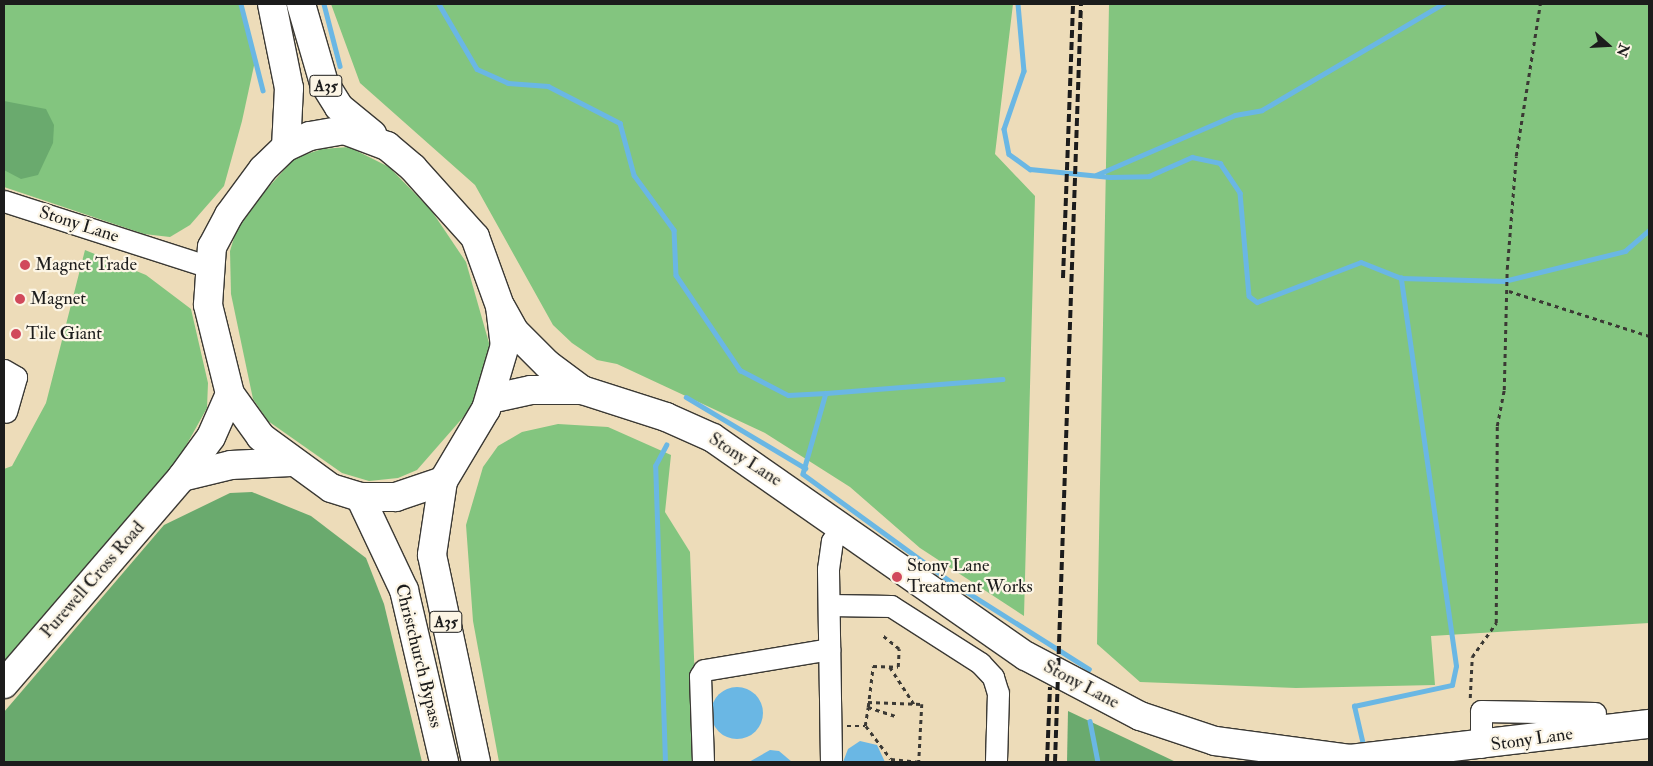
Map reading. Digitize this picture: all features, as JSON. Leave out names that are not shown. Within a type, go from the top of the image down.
[{"type":"main road","name":"A35","points":[[272,4],[289,88],[286,147]]},
{"type":"main road","name":"A35","points":[[301,4],[324,83],[339,107],[387,146]]},
{"type":"main road","points":[[344,130],[387,146],[434,187],[474,237],[500,306],[505,344],[490,399],[443,481],[396,497],[360,497],[331,488],[291,462],[261,437],[230,394],[208,304],[212,247],[229,215],[286,147],[310,136],[344,130]]},
{"type":"main road","name":"Stony Lane","points":[[500,306],[514,331],[582,390]]},
{"type":"main road","name":"Stony Lane","points":[[490,399],[531,390],[582,390],[666,417],[713,438],[1026,656],[1140,716],[1215,741],[1320,759],[1481,747],[1649,724]]},
{"type":"main road","name":"Purewell Cross Road","points":[[4,684],[182,477],[211,437],[230,394]]},
{"type":"main road","points":[[182,477],[231,465],[291,462]]},
{"type":"main road","name":"Christchurch Bypass","points":[[443,481],[432,555],[476,762]]},
{"type":"main road","name":"Christchurch Bypass","points":[[360,497],[404,590],[444,762]]},
{"type":"street","name":"Stony Lane","points":[[4,201],[210,267]]},
{"type":"street","points":[[4,370],[16,377],[6,412]]},
{"type":"street","points":[[831,762],[828,568],[832,542],[841,528]]},
{"type":"street","points":[[829,605],[891,606],[980,663],[993,677],[998,693],[996,762]]},
{"type":"street","points":[[703,762],[700,676],[704,670],[828,649]]},
{"type":"street","points":[[1481,747],[1481,711],[1595,713]]},
{"type":"path","points":[[1481,711],[1470,706],[1472,657],[1496,623],[1497,426],[1504,390],[1509,291],[1507,269],[1516,156],[1540,4]]},
{"type":"path","points":[[1509,291],[1649,336]]},
{"type":"path","points":[[868,702],[922,704],[919,762],[891,759],[865,726],[868,707],[868,702],[873,666],[898,666],[899,649],[882,636]]},
{"type":"path","points":[[889,666],[914,704]]},
{"type":"path","points":[[868,707],[896,716]]},
{"type":"path","points":[[830,727],[865,726]]},
{"type":"green space","points":[[4,4],[242,4],[255,61],[242,121],[224,186],[190,225],[170,237],[144,234],[4,187]]},
{"type":"green space","points":[[331,4],[1013,4],[995,154],[1035,196],[1024,616],[920,548],[850,487],[765,433],[617,364],[597,360],[572,343],[553,325],[475,185],[360,83]]},
{"type":"green space","points":[[1109,4],[1649,4],[1649,623],[1431,636],[1435,685],[1296,688],[1140,682],[1097,644]]},
{"type":"green space","points":[[4,101],[46,109],[54,125],[53,143],[38,175],[21,179],[4,170]]},
{"type":"green space","points":[[349,147],[389,167],[431,210],[466,262],[489,343],[488,375],[480,398],[417,470],[398,478],[369,481],[342,473],[268,421],[253,399],[231,294],[230,251],[236,231],[265,191],[295,158],[322,149]]},
{"type":"green space","points":[[85,250],[146,275],[191,309],[208,383],[207,408],[173,469],[4,665],[4,469],[12,466],[46,403]]},
{"type":"green space","points":[[558,424],[608,427],[671,455],[665,512],[690,552],[698,762],[499,762],[473,621],[466,525],[483,467],[498,446],[522,432]]},
{"type":"green space","points":[[252,492],[311,516],[366,558],[384,604],[422,762],[4,762],[4,712],[164,525],[230,493]]},
{"type":"green space","points":[[1068,711],[1176,762],[1067,762]]},
{"type":"water","points":[[737,687],[747,689],[755,695],[761,703],[763,713],[761,723],[755,731],[747,737],[737,739],[727,737],[719,731],[713,723],[711,713],[713,703],[719,695],[727,689]]},
{"type":"water","points":[[860,741],[877,745],[885,762],[843,762],[848,749]]},
{"type":"water","points":[[770,750],[779,751],[792,762],[749,762]]},
{"type":"waterway","points":[[241,4],[263,90]]},
{"type":"waterway","points":[[324,4],[340,66]]},
{"type":"waterway","points":[[439,4],[477,69],[508,83],[548,86],[620,123],[634,175],[674,230],[676,275],[740,370],[788,395],[826,393],[803,474],[951,582],[1089,669]]},
{"type":"waterway","points":[[1018,4],[1024,71],[1004,129],[1009,154],[1030,169],[1110,177],[1149,176],[1192,157],[1220,163],[1240,193],[1249,296],[1257,302],[1361,262],[1401,278],[1504,281],[1625,251],[1649,230]]},
{"type":"waterway","points":[[1096,175],[1235,115],[1262,110],[1443,4]]},
{"type":"waterway","points":[[1364,749],[1354,706],[1452,685],[1456,666],[1401,278]]},
{"type":"waterway","points":[[826,393],[1002,379]]},
{"type":"waterway","points":[[686,397],[805,468]]},
{"type":"waterway","points":[[665,762],[655,466],[666,445]]},
{"type":"waterway","points":[[1090,721],[1098,762]]},
{"type":"railway","points":[[1063,278],[1073,4]]},
{"type":"railway","points":[[1055,762],[1081,4]]},
{"type":"railway","points":[[1047,762],[1050,687]]},
{"type":"place","name":"Magnet Trade","points":[[25,265]]},
{"type":"place","name":"Magnet","points":[[20,299]]},
{"type":"place","name":"Tile Giant","points":[[16,334]]},
{"type":"place","name":"Stony Lane Treatment Works","points":[[897,577]]}]
